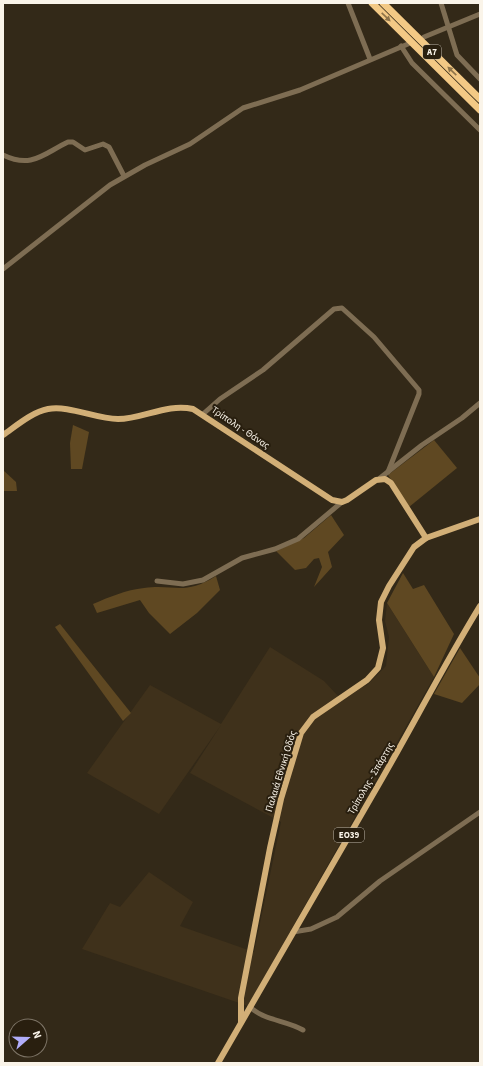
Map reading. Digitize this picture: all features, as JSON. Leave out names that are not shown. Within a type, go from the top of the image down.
[{"type":"highway","name":"Α7","points":[[372,3],[480,110]]},
{"type":"highway","name":"Α7","points":[[383,3],[480,98]]},
{"type":"main road","name":"Τρίπολη - Θάνας","points":[[3,435],[37,413],[53,409],[119,419],[176,408],[186,408],[203,414],[324,495],[332,500],[342,502]]},
{"type":"main road","points":[[342,502],[380,478],[385,479],[391,483],[426,538]]},
{"type":"main road","name":"Παλαιά Εθνική Οδός","points":[[241,1022],[241,998],[270,848],[281,799],[301,733],[314,717],[367,680],[378,668],[382,648],[379,620],[381,602],[410,552],[426,538],[480,518]]},
{"type":"main road","name":"Τρίπολης - Σπάρτης","points":[[218,1063],[335,858],[373,796],[449,657],[480,606]]},
{"type":"street","points":[[348,3],[370,60]]},
{"type":"street","points":[[441,3],[459,59],[480,79]]},
{"type":"street","points":[[424,37],[480,14]]},
{"type":"street","points":[[3,269],[105,189],[124,176],[190,144],[243,108],[300,90],[408,44]]},
{"type":"street","points":[[401,46],[410,61],[480,130]]},
{"type":"street","points":[[3,155],[17,161],[24,161],[41,158],[69,142],[85,150],[103,144],[109,147],[124,176]]},
{"type":"street","points":[[203,414],[220,399],[263,370],[334,309],[342,308],[374,338],[419,390],[419,394],[388,472]]},
{"type":"street","points":[[380,478],[480,403]]},
{"type":"street","points":[[157,581],[183,584],[203,580],[242,558],[275,549],[298,539],[342,502]]},
{"type":"street","points":[[293,932],[311,929],[337,917],[380,881],[480,812]]},
{"type":"street","points":[[250,1007],[262,1016],[290,1024],[303,1030]]},
{"type":"shaded area","points":[[73,425],[89,432],[82,469],[71,469],[70,443]]},
{"type":"shaded area","points":[[434,440],[457,468],[409,507],[388,475]]},
{"type":"shaded area","points":[[3,470],[16,482],[17,491],[3,491]]},
{"type":"shaded area","points":[[331,515],[344,535],[328,552],[332,567],[314,587],[322,567],[319,558],[314,559],[306,568],[295,570],[276,551],[304,538]]},
{"type":"shaded area","points":[[403,573],[413,589],[424,585],[454,634],[434,677],[387,603]]},
{"type":"shaded area","points":[[216,576],[220,590],[197,613],[170,634],[149,613],[140,600],[97,613],[93,604],[131,590],[155,587],[188,588],[196,586]]},
{"type":"shaded area","points":[[387,603],[434,677],[248,1006],[82,949],[110,903],[120,907],[149,872],[193,902],[180,926],[254,952],[281,822],[190,773],[221,725],[159,814],[87,773],[150,685],[221,724],[270,647],[324,681],[338,696],[367,685],[386,666],[389,637],[385,621]]},
{"type":"shaded area","points":[[60,624],[131,713],[123,721],[55,627]]},
{"type":"shaded area","points":[[460,648],[480,678],[480,684],[462,703],[434,694]]}]
